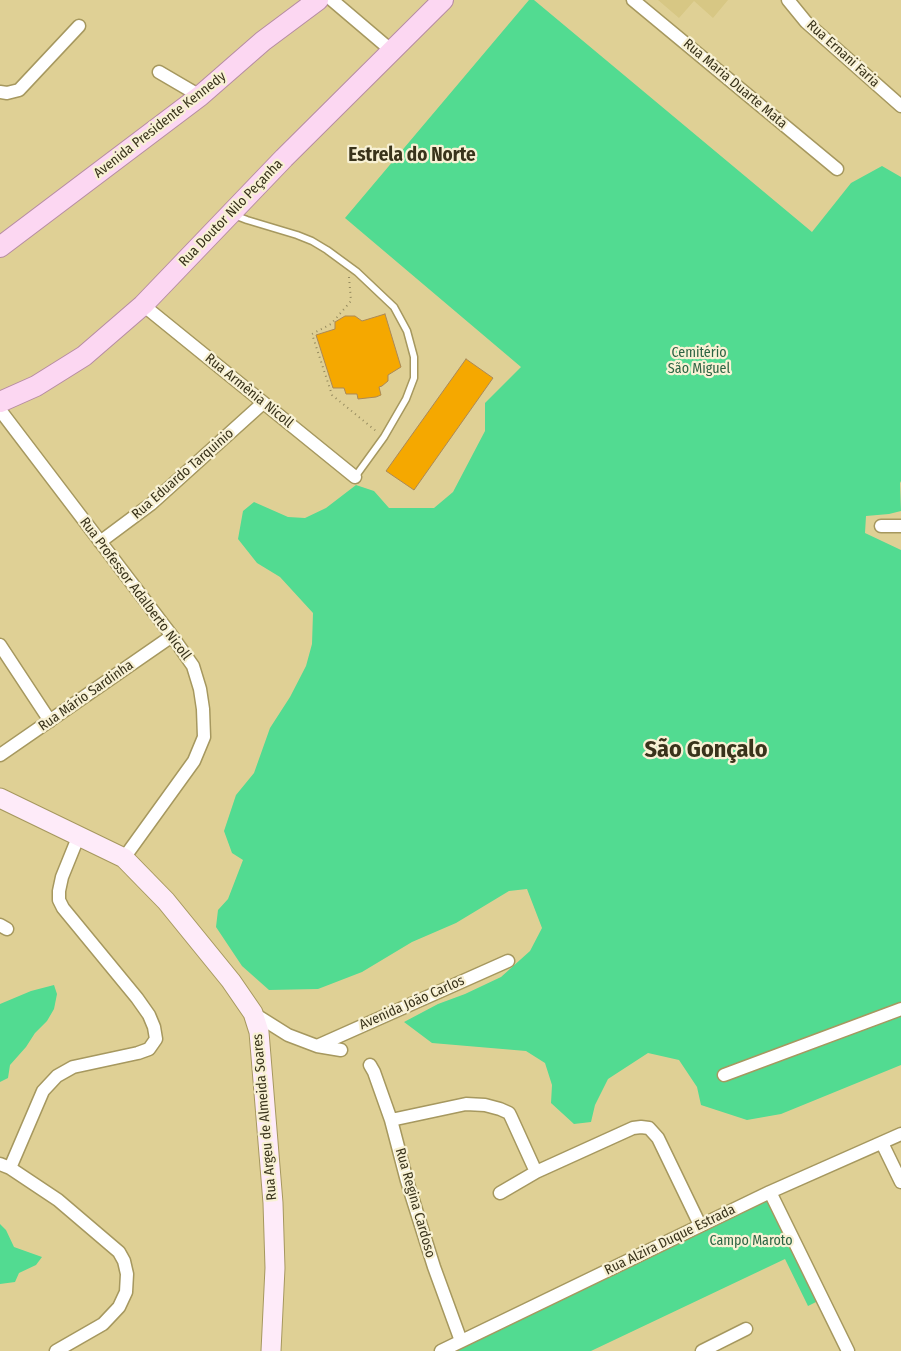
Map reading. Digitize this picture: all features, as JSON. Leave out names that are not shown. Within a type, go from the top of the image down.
[{"type":"main road","name":"Avenida Presidente Kennedy","points":[[0,247],[200,96],[263,41],[318,0]]},
{"type":"main road","name":"Rua Doutor Nilo Peçanha","points":[[0,402],[36,386],[84,356],[143,305],[230,213],[443,0]]},
{"type":"street","points":[[332,0],[392,52]]},
{"type":"street","name":"Rua Maria Duarte Mata","points":[[633,0],[837,169]]},
{"type":"street","name":"Rua Ernani Faria","points":[[788,0],[806,22],[901,106]]},
{"type":"street","points":[[0,92],[7,93],[19,90],[79,26]]},
{"type":"street","points":[[159,72],[200,96]]},
{"type":"street","name":"Rua Armênia Nicoll","points":[[143,305],[355,477]]},
{"type":"street","name":"Rua Eduardo Tarquinio","points":[[100,542],[151,504],[263,403]]},
{"type":"street","name":"Rua Professor Adalberto Nicoll","points":[[0,410],[172,636],[193,666],[200,689],[204,737],[194,761],[124,858]]},
{"type":"street","points":[[881,526],[901,526]]},
{"type":"street","name":"Rua Mário Sardinha","points":[[0,755],[172,636]]},
{"type":"street","points":[[0,645],[50,721]]},
{"type":"street","name":"Rua Argeu de Almeida Soares","points":[[0,798],[124,858],[166,901],[231,981],[253,1013],[259,1032],[273,1203],[275,1268],[271,1351]]},
{"type":"street","points":[[56,1351],[103,1324],[119,1306],[126,1292],[127,1274],[124,1261],[119,1252],[58,1200],[5,1166],[43,1091],[57,1076],[73,1067],[149,1049],[156,1039],[149,1015],[63,908],[59,900],[62,877],[79,835]]},
{"type":"street","name":"Avenida João Carlos","points":[[317,1046],[508,961]]},
{"type":"street","points":[[724,1075],[901,1009]]},
{"type":"street","points":[[253,1013],[288,1035],[317,1046],[341,1050]]},
{"type":"street","name":"Rua Regina Cardoso","points":[[370,1064],[391,1120],[407,1181],[461,1341]]},
{"type":"street","points":[[391,1120],[466,1104],[485,1105],[505,1110],[511,1117],[536,1172]]},
{"type":"street","points":[[500,1193],[536,1172],[641,1126],[650,1128],[658,1138],[700,1225]]},
{"type":"street","name":"Rua Alzira Duque Estrada","points":[[441,1351],[700,1225],[901,1134]]},
{"type":"street","points":[[882,1143],[901,1182]]},
{"type":"street","points":[[770,1192],[848,1351]]},
{"type":"street","points":[[702,1351],[746,1330]]},
{"type":"lane","points":[[230,213],[312,241],[348,265],[394,307],[407,331],[414,357],[414,378],[406,399],[384,437],[355,477]]},
{"type":"path","points":[[348,265],[351,302],[331,324],[312,334],[332,395],[384,437]]},
{"type":"shaded area","points":[[658,0],[728,0],[713,18],[694,1],[679,18]]},
{"type":"green space","name":"Cemitério São Miguel","points":[[529,0],[534,0],[812,232],[851,183],[882,166],[901,177],[901,511],[866,516],[865,533],[901,550],[901,1065],[781,1114],[747,1120],[701,1105],[697,1087],[679,1060],[648,1053],[608,1079],[595,1105],[591,1122],[574,1124],[551,1103],[552,1085],[545,1063],[526,1051],[432,1043],[404,1022],[438,1004],[501,977],[530,951],[542,928],[527,889],[509,891],[456,923],[412,942],[362,972],[318,989],[269,990],[242,966],[216,927],[218,910],[228,899],[243,860],[232,853],[224,831],[236,795],[254,773],[270,728],[290,697],[306,666],[312,644],[313,613],[280,577],[257,563],[238,539],[243,511],[254,502],[288,517],[305,518],[326,508],[356,485],[374,491],[389,508],[434,508],[453,492],[485,431],[485,403],[521,367],[345,218]]},
{"type":"green space","points":[[54,985],[57,994],[54,1009],[47,1021],[10,1065],[8,1078],[0,1082],[0,1004],[31,991]]},
{"type":"green space","name":"Campo Maroto","points":[[768,1197],[820,1300],[808,1306],[785,1259],[591,1351],[452,1351]]},
{"type":"green space","points":[[0,1224],[6,1230],[14,1247],[42,1257],[36,1265],[19,1273],[15,1282],[0,1284]]},
{"type":"building","points":[[385,314],[401,367],[388,375],[388,381],[379,387],[381,395],[376,397],[358,399],[357,394],[346,394],[344,388],[333,388],[316,335],[335,329],[335,322],[345,316],[355,316],[362,321]]},
{"type":"building","points":[[466,359],[493,378],[414,490],[386,471]]},
{"type":"district","name":"Estrela do Norte","points":[[412,156]]},
{"type":"district","name":"São Gonçalo","points":[[706,750]]}]
